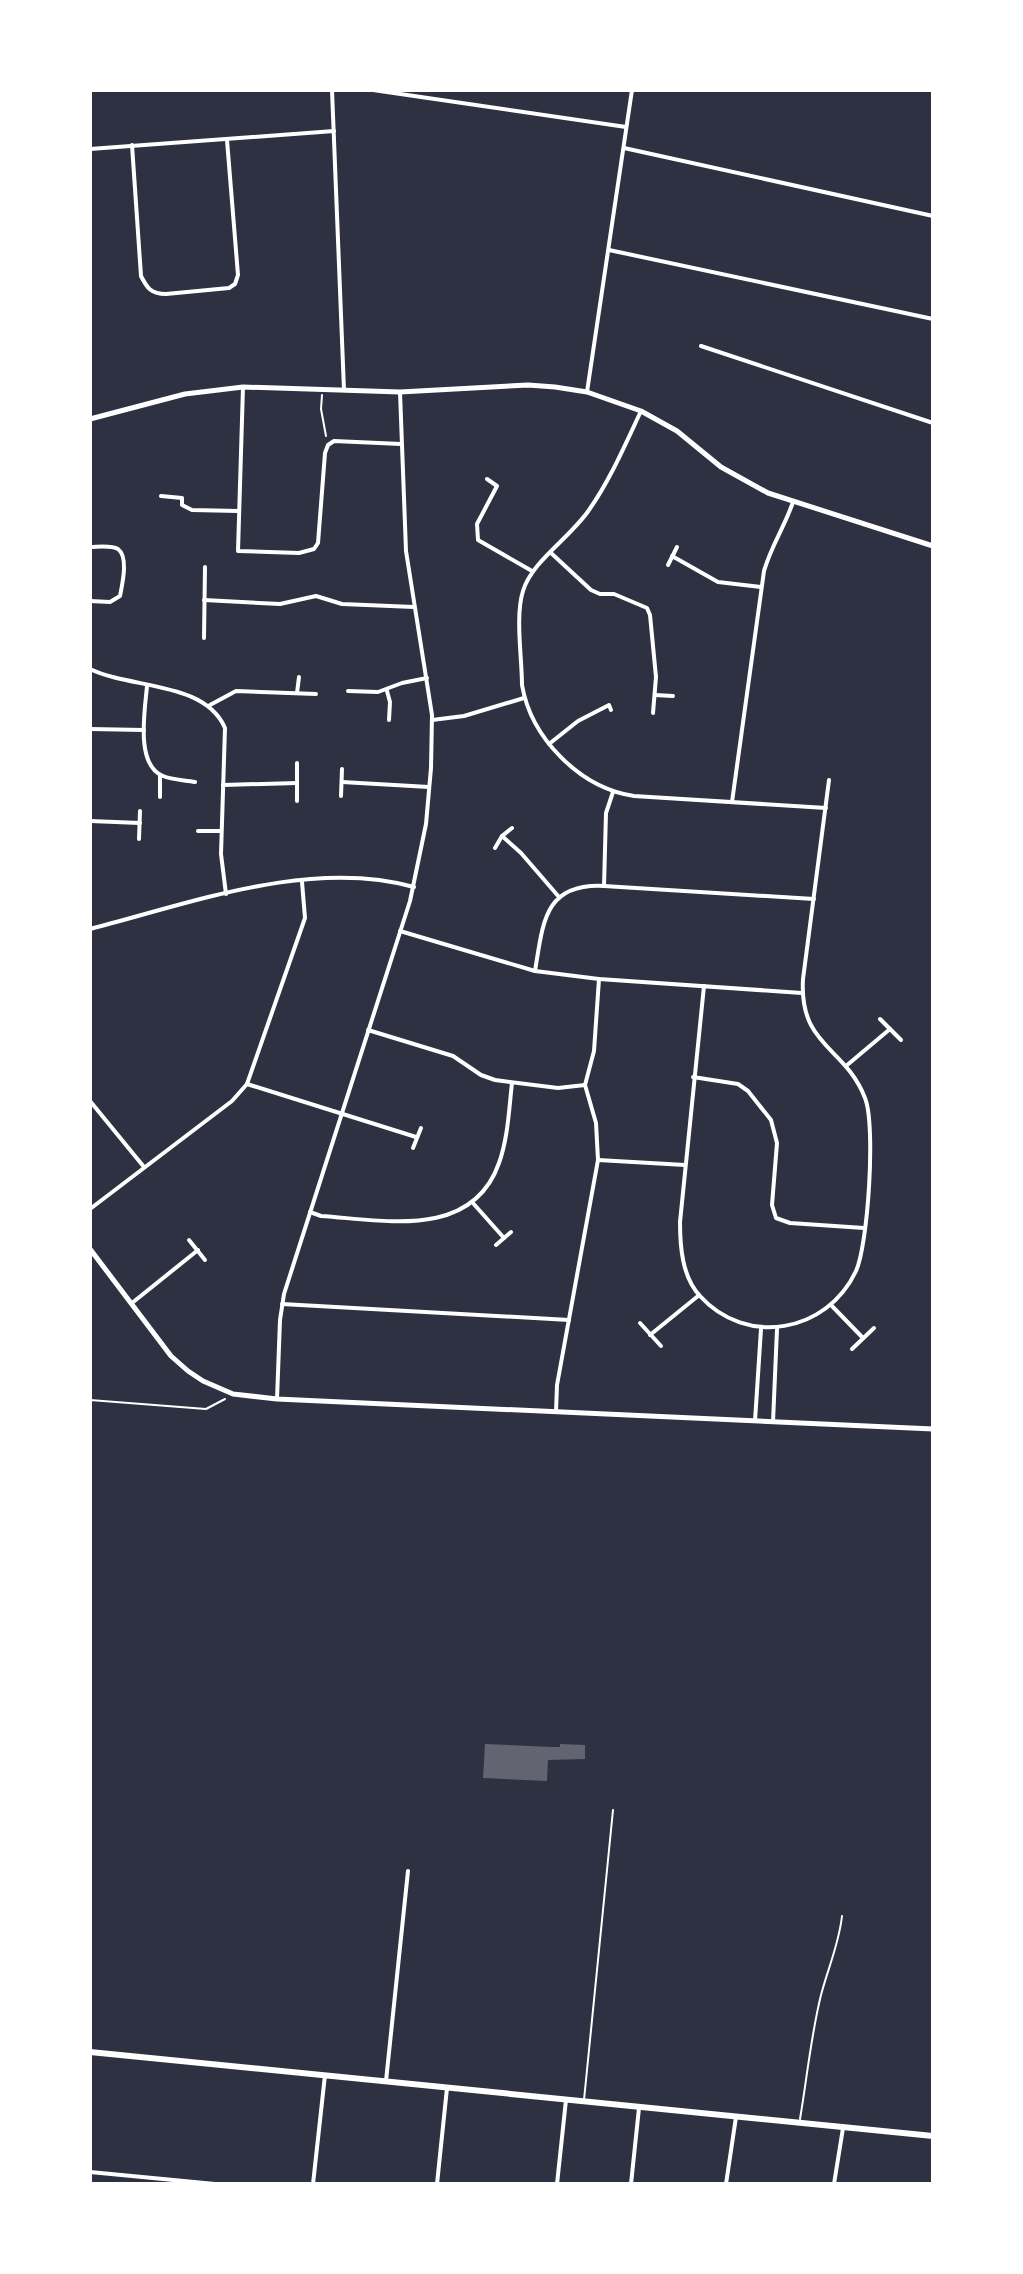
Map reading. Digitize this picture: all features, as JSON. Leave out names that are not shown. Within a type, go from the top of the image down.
[{"type":"main road","points":[[90,2052],[933,2136]]},
{"type":"street","points":[[332,90],[344,390]]},
{"type":"street","points":[[373,90],[626,127]]},
{"type":"street","points":[[587,392],[632,90]]},
{"type":"street","points":[[90,149],[334,131]]},
{"type":"street","points":[[132,145],[141,276],[147,289],[166,294],[229,288],[235,284],[238,275],[227,140]]},
{"type":"street","points":[[624,148],[933,216]]},
{"type":"street","points":[[609,250],[933,319]]},
{"type":"street","points":[[701,346],[933,423]]},
{"type":"street","points":[[90,419],[185,394],[243,387],[400,392],[528,385],[587,392],[641,411],[677,431],[721,467],[750,485],[793,502],[933,546]]},
{"type":"street","points":[[243,387],[238,551],[299,553],[314,549],[318,543],[328,445],[334,441],[401,444]]},
{"type":"street","points":[[277,1399],[282,1304],[420,861],[429,787],[432,720],[406,551],[400,392]]},
{"type":"street","points":[[641,411],[606,484],[588,512],[532,571],[521,595],[524,698],[537,727],[574,769],[613,792],[634,796],[826,808]]},
{"type":"street","points":[[487,479],[497,486],[477,524],[478,540],[532,571]]},
{"type":"street","points":[[161,496],[182,498],[182,505],[192,510],[238,511]]},
{"type":"street","points":[[732,802],[761,587],[773,542],[793,502]]},
{"type":"street","points":[[90,547],[114,547],[122,553],[123,561],[120,596],[110,602],[90,601]]},
{"type":"street","points":[[668,565],[677,547]]},
{"type":"street","points":[[551,553],[591,590],[624,598],[647,608],[655,695],[653,713]]},
{"type":"street","points":[[672,556],[718,582],[761,587]]},
{"type":"street","points":[[204,638],[205,567]]},
{"type":"street","points":[[204,600],[280,604],[316,596],[342,604],[414,607]]},
{"type":"street","points":[[90,669],[197,697],[219,714],[225,728],[221,854],[226,894]]},
{"type":"street","points":[[297,693],[299,677]]},
{"type":"street","points":[[348,691],[387,690],[427,678]]},
{"type":"street","points":[[147,686],[144,730],[147,755],[160,776],[160,797]]},
{"type":"street","points":[[387,690],[389,720]]},
{"type":"street","points":[[210,705],[236,691],[316,694]]},
{"type":"street","points":[[655,695],[673,696]]},
{"type":"street","points":[[432,720],[464,716],[524,698]]},
{"type":"street","points":[[549,744],[589,714],[609,705],[611,710]]},
{"type":"street","points":[[90,729],[144,730]]},
{"type":"street","points":[[297,763],[297,801]]},
{"type":"street","points":[[341,796],[342,769]]},
{"type":"street","points":[[160,776],[195,782]]},
{"type":"street","points":[[704,986],[685,1165],[680,1247],[683,1262],[698,1295],[728,1317],[761,1329],[777,1329],[813,1318],[831,1305],[849,1284],[862,1253],[872,1137],[870,1117],[865,1098],[845,1066],[815,1034],[807,1020],[802,993],[829,780]]},
{"type":"street","points":[[342,782],[429,787]]},
{"type":"street","points":[[223,785],[297,783]]},
{"type":"street","points":[[604,886],[606,813],[613,792]]},
{"type":"street","points":[[139,839],[140,811]]},
{"type":"street","points":[[90,821],[140,823]]},
{"type":"street","points":[[495,848],[502,836],[512,828]]},
{"type":"street","points":[[198,831],[221,831]]},
{"type":"street","points":[[502,836],[559,897]]},
{"type":"street","points":[[90,929],[264,884],[302,882],[329,876],[414,887]]},
{"type":"street","points":[[90,1209],[232,1101],[247,1084],[305,918],[302,882]]},
{"type":"street","points":[[535,971],[544,918],[559,897],[579,887],[814,899]]},
{"type":"street","points":[[400,931],[535,971],[599,979],[802,993]]},
{"type":"street","points":[[556,1412],[557,1385],[598,1160],[596,1123],[585,1085],[594,1051],[599,979]]},
{"type":"street","points":[[880,1019],[901,1040]]},
{"type":"street","points":[[845,1066],[890,1029]]},
{"type":"street","points":[[368,1030],[444,1053],[481,1075],[512,1083],[558,1088],[585,1085]]},
{"type":"street","points":[[693,1077],[738,1084],[748,1091],[771,1120],[777,1143],[772,1205],[776,1218],[790,1223],[864,1228]]},
{"type":"street","points":[[310,1212],[321,1216],[426,1221],[452,1213],[472,1202],[494,1175],[499,1162],[506,1137],[512,1083]]},
{"type":"street","points":[[247,1084],[416,1137]]},
{"type":"street","points":[[90,1101],[144,1167]]},
{"type":"street","points":[[413,1148],[421,1128]]},
{"type":"street","points":[[598,1160],[685,1165]]},
{"type":"street","points":[[472,1202],[504,1238]]},
{"type":"street","points":[[496,1245],[511,1232]]},
{"type":"street","points":[[189,1240],[205,1260]]},
{"type":"street","points":[[90,1249],[171,1356],[203,1381],[233,1394],[277,1399],[933,1429]]},
{"type":"street","points":[[132,1303],[198,1250]]},
{"type":"street","points":[[650,1335],[698,1295]]},
{"type":"street","points":[[282,1304],[569,1320]]},
{"type":"street","points":[[831,1305],[863,1338]]},
{"type":"street","points":[[640,1323],[661,1346]]},
{"type":"street","points":[[852,1349],[874,1328]]},
{"type":"street","points":[[755,1421],[761,1329]]},
{"type":"street","points":[[773,1422],[777,1329]]},
{"type":"street","points":[[386,2081],[408,1871]]},
{"type":"street","points":[[313,2184],[325,2075]]},
{"type":"street","points":[[437,2184],[447,2088]]},
{"type":"street","points":[[557,2184],[566,2100]]},
{"type":"street","points":[[631,2184],[639,2108]]},
{"type":"street","points":[[726,2184],[736,2117]]},
{"type":"street","points":[[834,2184],[843,2128]]},
{"type":"street","points":[[90,2172],[215,2184]]},
{"type":"lane","points":[[583,2102],[613,1810]]},
{"type":"lane","points":[[800,2124],[814,2032],[822,1993],[839,1941],[842,1916]]},
{"type":"path","points":[[323,389],[321,409],[328,445]]},
{"type":"path","points":[[90,1400],[206,1409],[233,1394]]},
{"type":"building","points":[[485,1744],[585,1745],[585,1759],[548,1760],[547,1781],[483,1778]]}]
